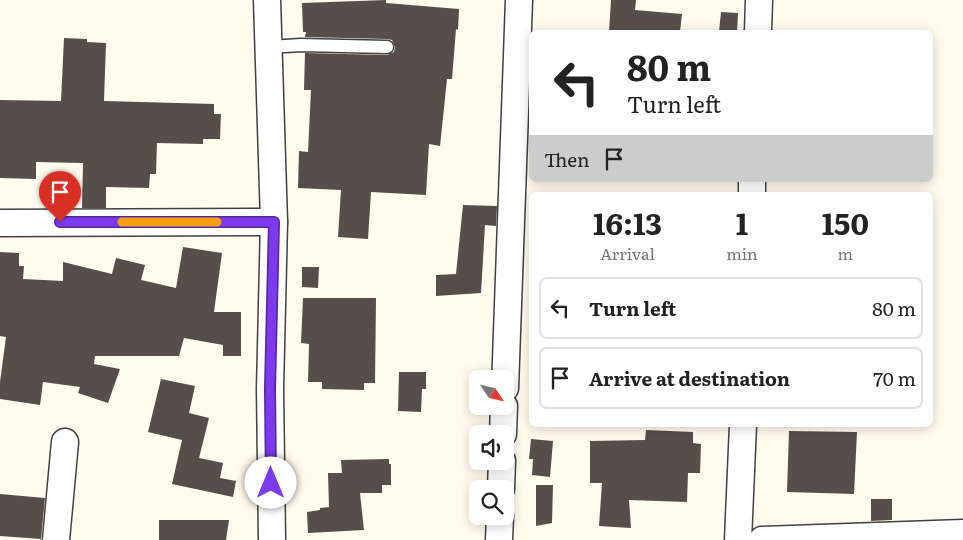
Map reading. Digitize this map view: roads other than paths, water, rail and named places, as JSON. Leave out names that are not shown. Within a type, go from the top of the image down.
[{"type":"street","points":[[267,0],[274,222],[270,389],[272,540]]},
{"type":"street","points":[[506,370],[519,0]]},
{"type":"street","points":[[758,30],[759,0]]},
{"type":"street","points":[[0,223],[274,222]]},
{"type":"street","points":[[738,540],[743,427]]},
{"type":"street","points":[[56,540],[65,442]]},
{"type":"street","points":[[500,525],[500,540]]},
{"type":"street","points":[[762,540],[963,533]]},
{"type":"lane","points":[[268,46],[387,47]]}]
